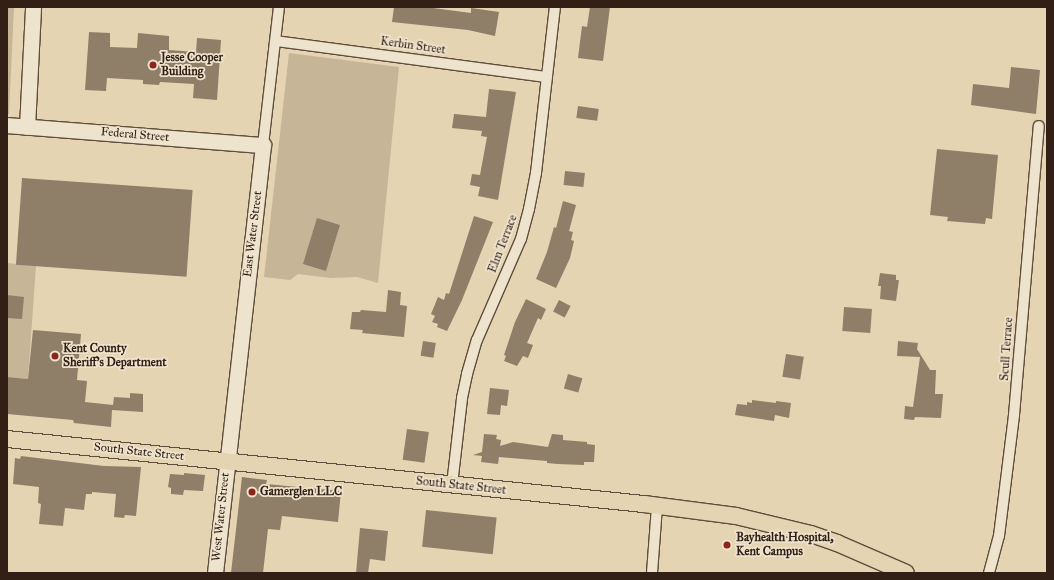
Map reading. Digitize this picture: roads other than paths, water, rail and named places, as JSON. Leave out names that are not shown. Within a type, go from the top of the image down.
[{"type":"main road","name":"South State Street","points":[[7,439],[657,506],[736,516],[791,529],[837,543],[906,573]]},
{"type":"street","points":[[27,127],[33,7]]},
{"type":"street","name":"East Water Street","points":[[226,462],[279,7]]},
{"type":"street","name":"Elm Terrace","points":[[452,485],[462,398],[467,374],[477,340],[521,240],[529,209],[536,174],[555,7]]},
{"type":"street","name":"Kerbin Street","points":[[276,41],[547,77]]},
{"type":"street","name":"Federal Street","points":[[7,125],[263,145]]},
{"type":"street","name":"Scull Terrace","points":[[989,573],[999,536],[1014,415],[1039,126]]},
{"type":"street","name":"West Water Street","points":[[215,573],[226,462]]},
{"type":"street","points":[[652,573],[657,506]]},
{"type":"place","name":"Jesse Cooper Building","points":[[153,65]]},
{"type":"place","name":"Kent County Sheriff's Department","points":[[55,356]]},
{"type":"place","name":"Gamerglen LLC","points":[[252,492]]},
{"type":"place","name":"Bayhealth Hospital, Kent Campus","points":[[727,545]]}]
